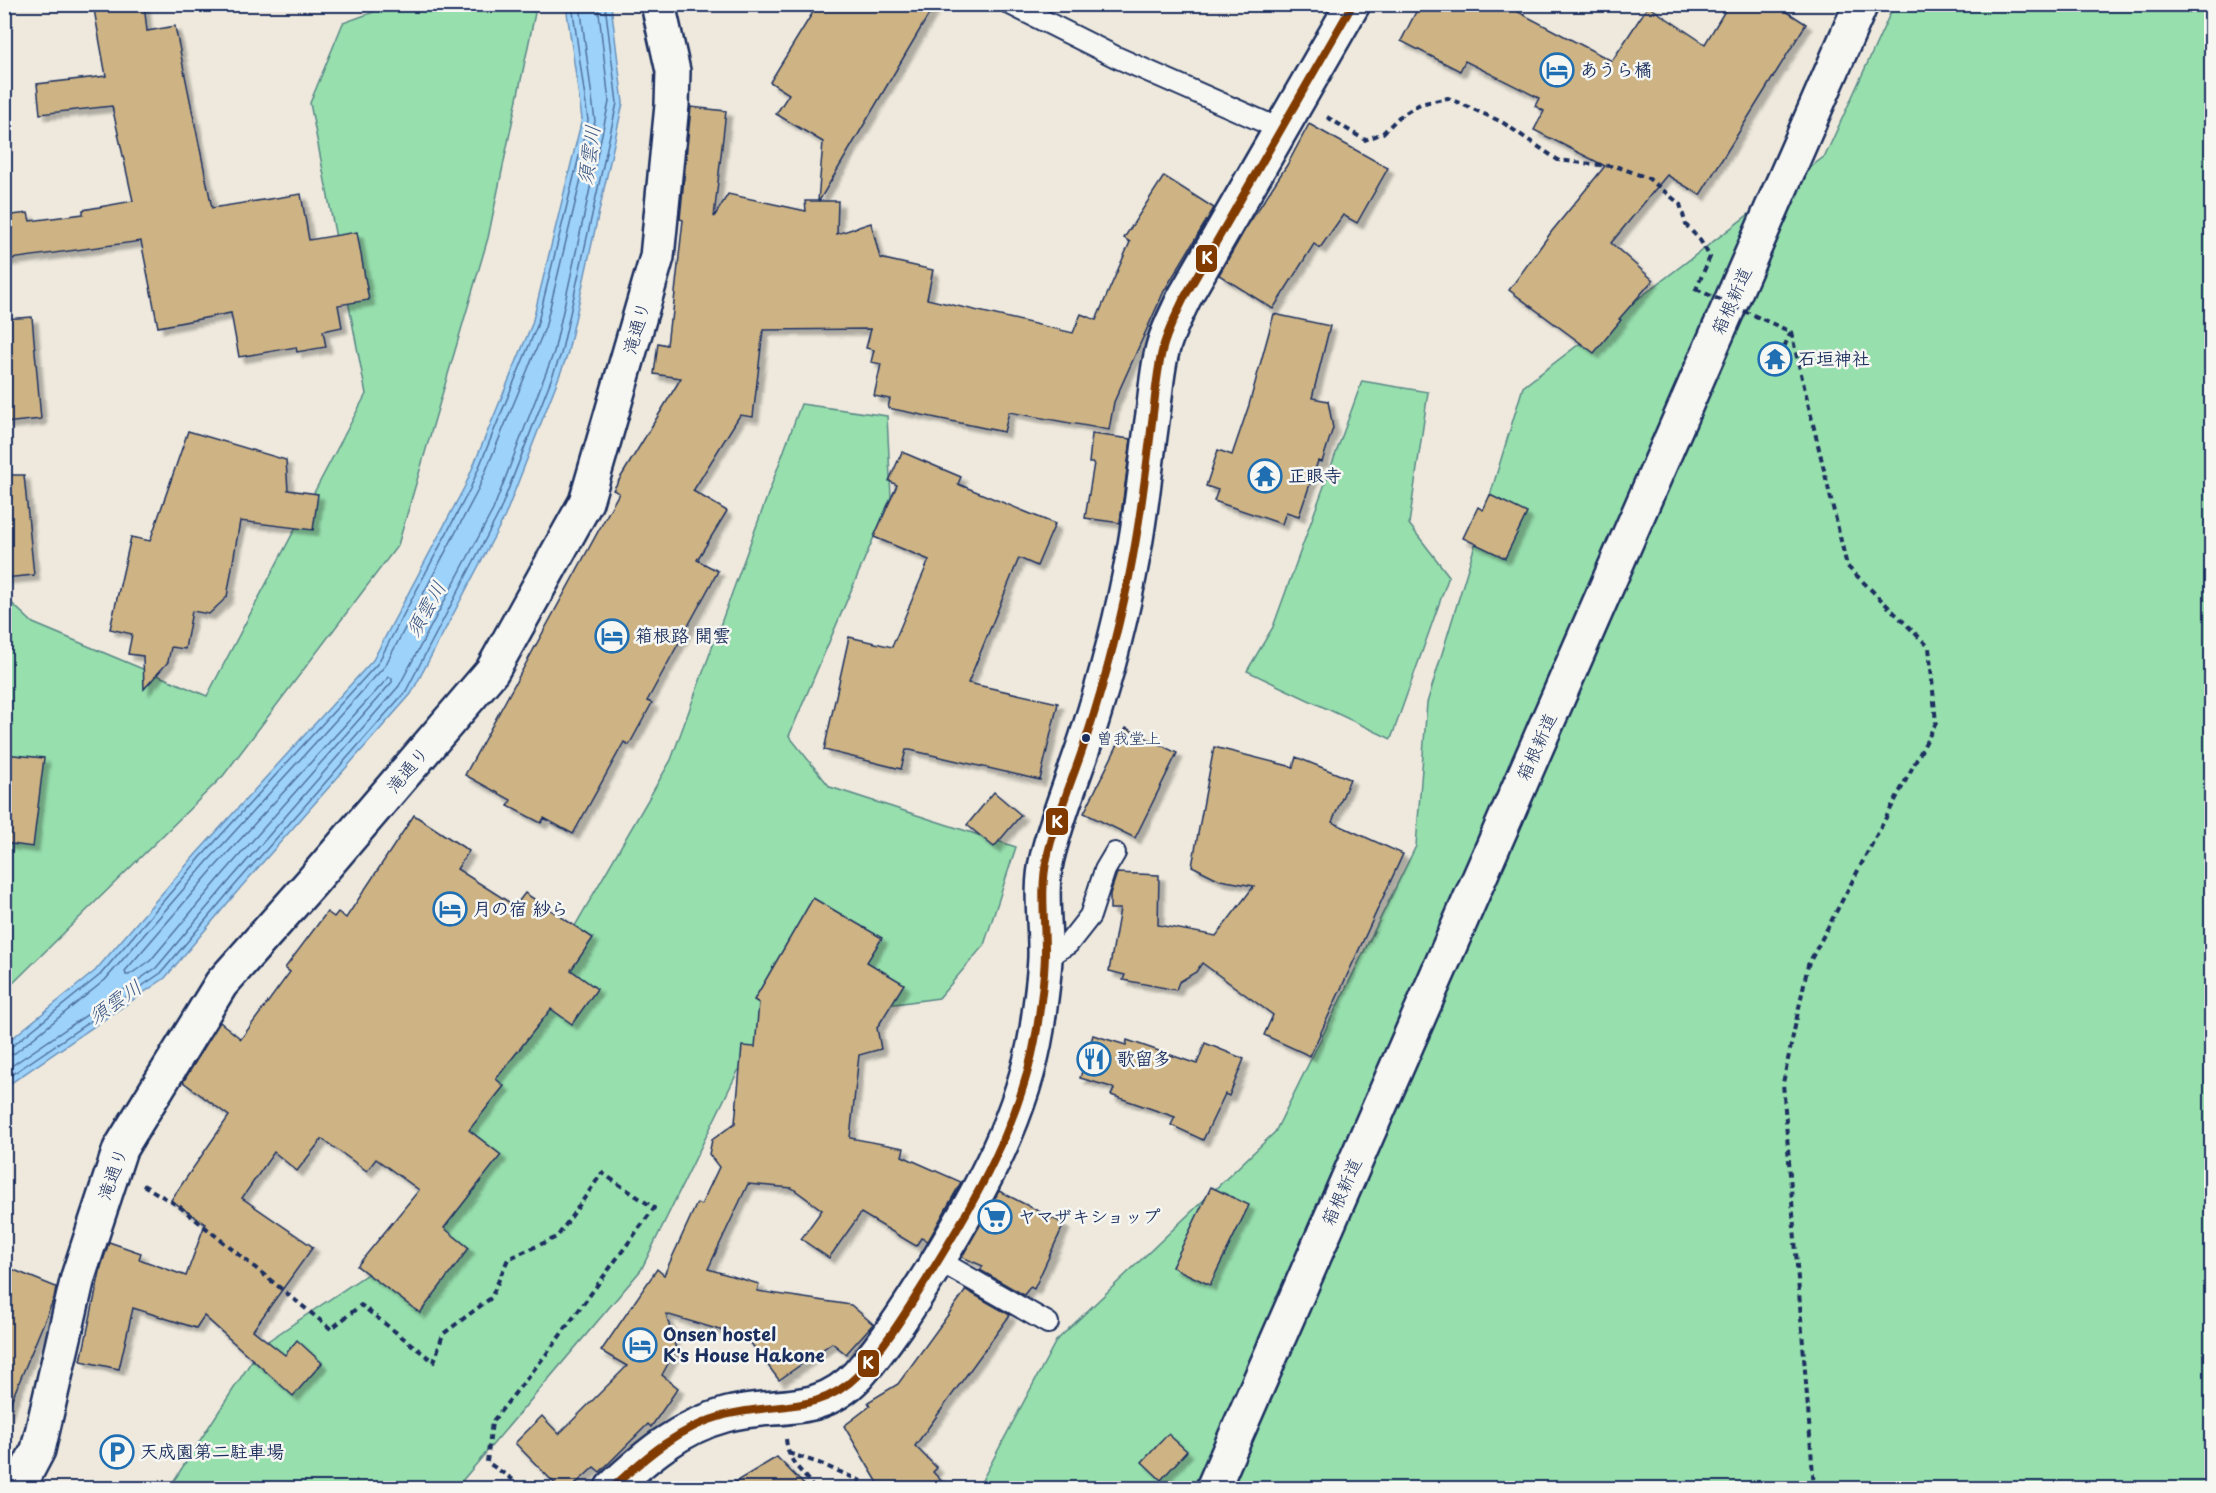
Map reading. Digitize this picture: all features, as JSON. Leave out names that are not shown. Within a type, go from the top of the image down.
[{"type":"main road","name":"滝通り","points":[[18,1488],[38,1450],[78,1277],[120,1149],[221,984],[311,883],[492,670],[586,502],[657,256],[672,105],[673,71],[658,4]]},
{"type":"main road","points":[[612,1488],[654,1451],[690,1429],[730,1414],[781,1409],[824,1400],[856,1377],[907,1311],[990,1170],[1012,1120],[1027,1075],[1045,958],[1043,887],[1046,863],[1053,834],[1099,694],[1128,581],[1164,343],[1184,298],[1353,4]]},
{"type":"main road","name":"箱根新道","points":[[1213,1488],[1861,4]]},
{"type":"lane","points":[[1010,4],[1116,57],[1280,129]]},
{"type":"lane","points":[[1045,958],[1068,945],[1090,916],[1105,870],[1115,853]]},
{"type":"lane","points":[[938,1260],[1048,1323]]},
{"type":"path","points":[[1299,98],[1365,140],[1383,133],[1399,117],[1420,104],[1448,98],[1502,122],[1558,160],[1618,167],[1648,178],[1680,204],[1686,225],[1700,240],[1710,257],[1692,300]]},
{"type":"path","points":[[1696,290],[1791,332]]},
{"type":"path","points":[[1779,360],[1791,332]]},
{"type":"path","points":[[1791,332],[1847,566],[1929,647],[1936,723],[1808,965],[1783,1083],[1814,1488]]},
{"type":"path","points":[[113,1168],[180,1207],[331,1329],[361,1305],[434,1362],[443,1334],[491,1298],[508,1259],[557,1236],[602,1173],[654,1208],[548,1352],[492,1422],[487,1462],[525,1488]]},
{"type":"path","points":[[781,1409],[787,1453],[792,1463],[813,1488]]},
{"type":"path","points":[[787,1453],[819,1463],[861,1481]]},
{"type":"green space","points":[[393,5],[525,5],[535,13],[488,238],[398,545],[223,776],[5,991],[4,596],[33,623],[207,696],[366,394],[310,103],[343,23]]},
{"type":"green space","points":[[1894,5],[2211,5],[2211,1488],[978,1488],[1056,1341],[1275,1132],[1416,846],[1427,703],[1523,387],[1825,156]]},
{"type":"green space","points":[[1362,381],[1428,392],[1409,524],[1449,576],[1391,739],[1247,671],[1273,627]]},
{"type":"green space","points":[[801,404],[887,416],[891,497],[789,736],[830,787],[1016,847],[984,945],[939,998],[814,1015],[738,1071],[641,1270],[456,1488],[169,1488],[262,1345],[400,1252],[494,1066],[671,760]]},
{"type":"water","name":"須雲川","points":[[566,5],[611,5],[623,103],[567,356],[505,516],[411,694],[241,887],[165,978],[5,1087],[5,1044],[95,971],[197,853],[373,660],[465,486],[532,324],[582,119]]},
{"type":"building","points":[[93,4],[144,4],[147,31],[175,26],[212,208],[301,194],[309,240],[357,232],[369,300],[338,305],[342,327],[323,331],[326,347],[297,352],[296,347],[239,357],[231,313],[158,327],[141,241],[4,260],[4,216],[28,213],[30,221],[83,214],[83,210],[133,201],[112,106],[40,114],[37,84],[106,76]]},
{"type":"building","points":[[818,4],[935,4],[819,201],[838,201],[837,234],[871,223],[880,258],[933,270],[927,299],[1073,333],[1081,314],[1096,320],[1130,242],[1124,238],[1164,176],[1214,208],[1164,291],[1114,402],[1109,430],[1009,412],[1004,432],[888,408],[890,399],[874,396],[881,364],[871,362],[874,350],[866,348],[871,329],[763,330],[753,417],[740,415],[693,491],[727,511],[697,560],[718,571],[647,701],[652,703],[629,745],[624,742],[573,834],[544,818],[541,823],[508,806],[511,800],[465,775],[619,493],[613,490],[681,378],[654,374],[658,343],[667,345],[670,320],[672,320],[683,220],[680,219],[691,107],[726,111],[714,217],[728,194],[806,211],[805,201],[818,201],[823,142],[776,114],[789,94],[770,82]]},
{"type":"building","points":[[1420,4],[1503,4],[1612,61],[1648,6],[1705,44],[1729,4],[1775,4],[1806,24],[1700,195],[1667,175],[1611,243],[1653,280],[1619,319],[1621,320],[1594,353],[1509,290],[1552,231],[1605,166],[1534,130],[1544,111],[1535,106],[1539,98],[1465,61],[1460,71],[1401,41]]},
{"type":"building","points":[[1309,124],[1388,168],[1357,223],[1343,215],[1320,248],[1314,244],[1273,309],[1219,275],[1287,165]]},
{"type":"building","points":[[1274,314],[1330,326],[1312,398],[1328,401],[1333,428],[1322,462],[1318,461],[1299,516],[1286,512],[1282,524],[1214,501],[1218,490],[1206,486],[1218,450],[1232,455],[1249,405]]},
{"type":"building","points":[[32,317],[41,419],[4,423],[4,319]]},
{"type":"building","points":[[188,431],[286,460],[288,490],[318,494],[313,530],[240,521],[227,597],[209,614],[192,611],[185,649],[171,647],[168,662],[144,689],[143,656],[128,654],[132,634],[110,629],[131,537],[150,541]]},
{"type":"building","points":[[1092,434],[1131,439],[1120,523],[1085,518],[1094,463],[1089,463]]},
{"type":"building","points":[[902,452],[961,477],[958,484],[1055,524],[1037,566],[1019,558],[968,683],[1058,703],[1040,780],[910,750],[906,750],[901,769],[824,750],[849,637],[892,647],[929,560],[874,537],[897,485],[889,481]]},
{"type":"building","points":[[4,475],[24,475],[34,575],[4,578]]},
{"type":"building","points":[[1490,495],[1527,513],[1505,558],[1463,538],[1478,507],[1483,510]]},
{"type":"building","points":[[1126,728],[1177,753],[1135,838],[1084,813]]},
{"type":"building","points":[[1214,747],[1293,767],[1296,757],[1350,779],[1332,822],[1403,854],[1310,1056],[1264,1035],[1273,1015],[1202,963],[1196,972],[1179,982],[1176,990],[1123,980],[1125,975],[1109,971],[1120,909],[1110,909],[1110,894],[1117,873],[1159,875],[1158,925],[1216,936],[1254,886],[1220,880],[1192,866]]},
{"type":"building","points":[[4,754],[44,758],[33,847],[4,843]]},
{"type":"building","points":[[994,792],[1021,815],[994,847],[967,825]]},
{"type":"building","points":[[414,815],[469,851],[457,869],[515,906],[525,893],[593,938],[571,970],[597,989],[572,1024],[551,1009],[496,1079],[504,1086],[469,1130],[501,1155],[444,1228],[469,1248],[420,1313],[357,1266],[419,1190],[376,1159],[367,1171],[322,1139],[297,1171],[274,1152],[242,1198],[313,1247],[253,1330],[285,1355],[297,1340],[322,1363],[293,1396],[204,1316],[196,1328],[133,1308],[119,1369],[81,1361],[101,1267],[109,1242],[141,1253],[139,1259],[186,1276],[205,1224],[171,1200],[229,1116],[183,1082],[220,1022],[241,1039],[290,972],[285,968],[327,912],[334,917],[338,912],[346,918]]},
{"type":"building","points":[[813,898],[882,938],[867,962],[904,984],[877,1028],[881,1049],[859,1055],[850,1138],[904,1148],[902,1156],[961,1182],[928,1241],[921,1238],[916,1246],[861,1213],[829,1258],[801,1239],[822,1210],[792,1188],[748,1184],[708,1269],[759,1284],[757,1291],[851,1305],[873,1324],[846,1354],[832,1343],[779,1380],[747,1338],[666,1314],[676,1349],[662,1375],[678,1388],[651,1427],[648,1424],[600,1472],[594,1467],[571,1488],[559,1488],[515,1443],[542,1416],[559,1434],[627,1366],[601,1351],[657,1269],[664,1275],[697,1203],[701,1205],[719,1167],[709,1154],[712,1140],[735,1123],[742,1046],[755,1047],[759,1003],[754,1000]]},
{"type":"building","points":[[1093,1035],[1126,1045],[1127,1040],[1197,1064],[1205,1043],[1244,1059],[1229,1096],[1225,1094],[1203,1140],[1171,1125],[1175,1117],[1111,1095],[1114,1089],[1111,1087],[1080,1078]]},
{"type":"building","points":[[1211,1187],[1249,1205],[1210,1285],[1172,1267]]},
{"type":"building","points":[[999,1191],[1064,1224],[1034,1289],[1030,1287],[1024,1295],[980,1270],[983,1266],[962,1257]]},
{"type":"building","points":[[4,1266],[56,1287],[54,1298],[5,1416]]},
{"type":"building","points":[[966,1290],[1010,1315],[915,1446],[937,1468],[933,1472],[948,1488],[881,1488],[844,1426],[870,1406],[868,1402],[898,1384]]},
{"type":"building","points":[[1168,1434],[1187,1451],[1161,1480],[1142,1462]]},
{"type":"building","points":[[777,1457],[807,1488],[725,1488]]},
{"type":"transit line","name":"K","points":[[612,1488],[664,1444],[709,1420],[743,1411],[812,1402],[843,1388],[868,1365],[910,1306],[961,1222],[994,1161],[1008,1129],[1030,1063],[1037,1029],[1044,970],[1043,893],[1047,858],[1055,827],[1101,692],[1124,602],[1139,521],[1158,370],[1164,344],[1184,298],[1353,4]]},
{"type":"place","name":"あうら橘","points":[[1557,70]]},
{"type":"place","name":"石垣神社","points":[[1775,359]]},
{"type":"place","name":"正眼寺","points":[[1265,476]]},
{"type":"place","name":"箱根路 開雲","points":[[612,636]]},
{"type":"place","name":"曽我堂上","points":[[1086,738]]},
{"type":"place","name":"月の宿 紗ら","points":[[450,909]]},
{"type":"place","name":"歌留多","points":[[1094,1059]]},
{"type":"place","name":"ヤマザキショップ","points":[[995,1217]]},
{"type":"place","name":"Onsen hostel K's House Hakone","points":[[640,1345]]},
{"type":"place","name":"天成園第二駐車場","points":[[117,1452]]}]
